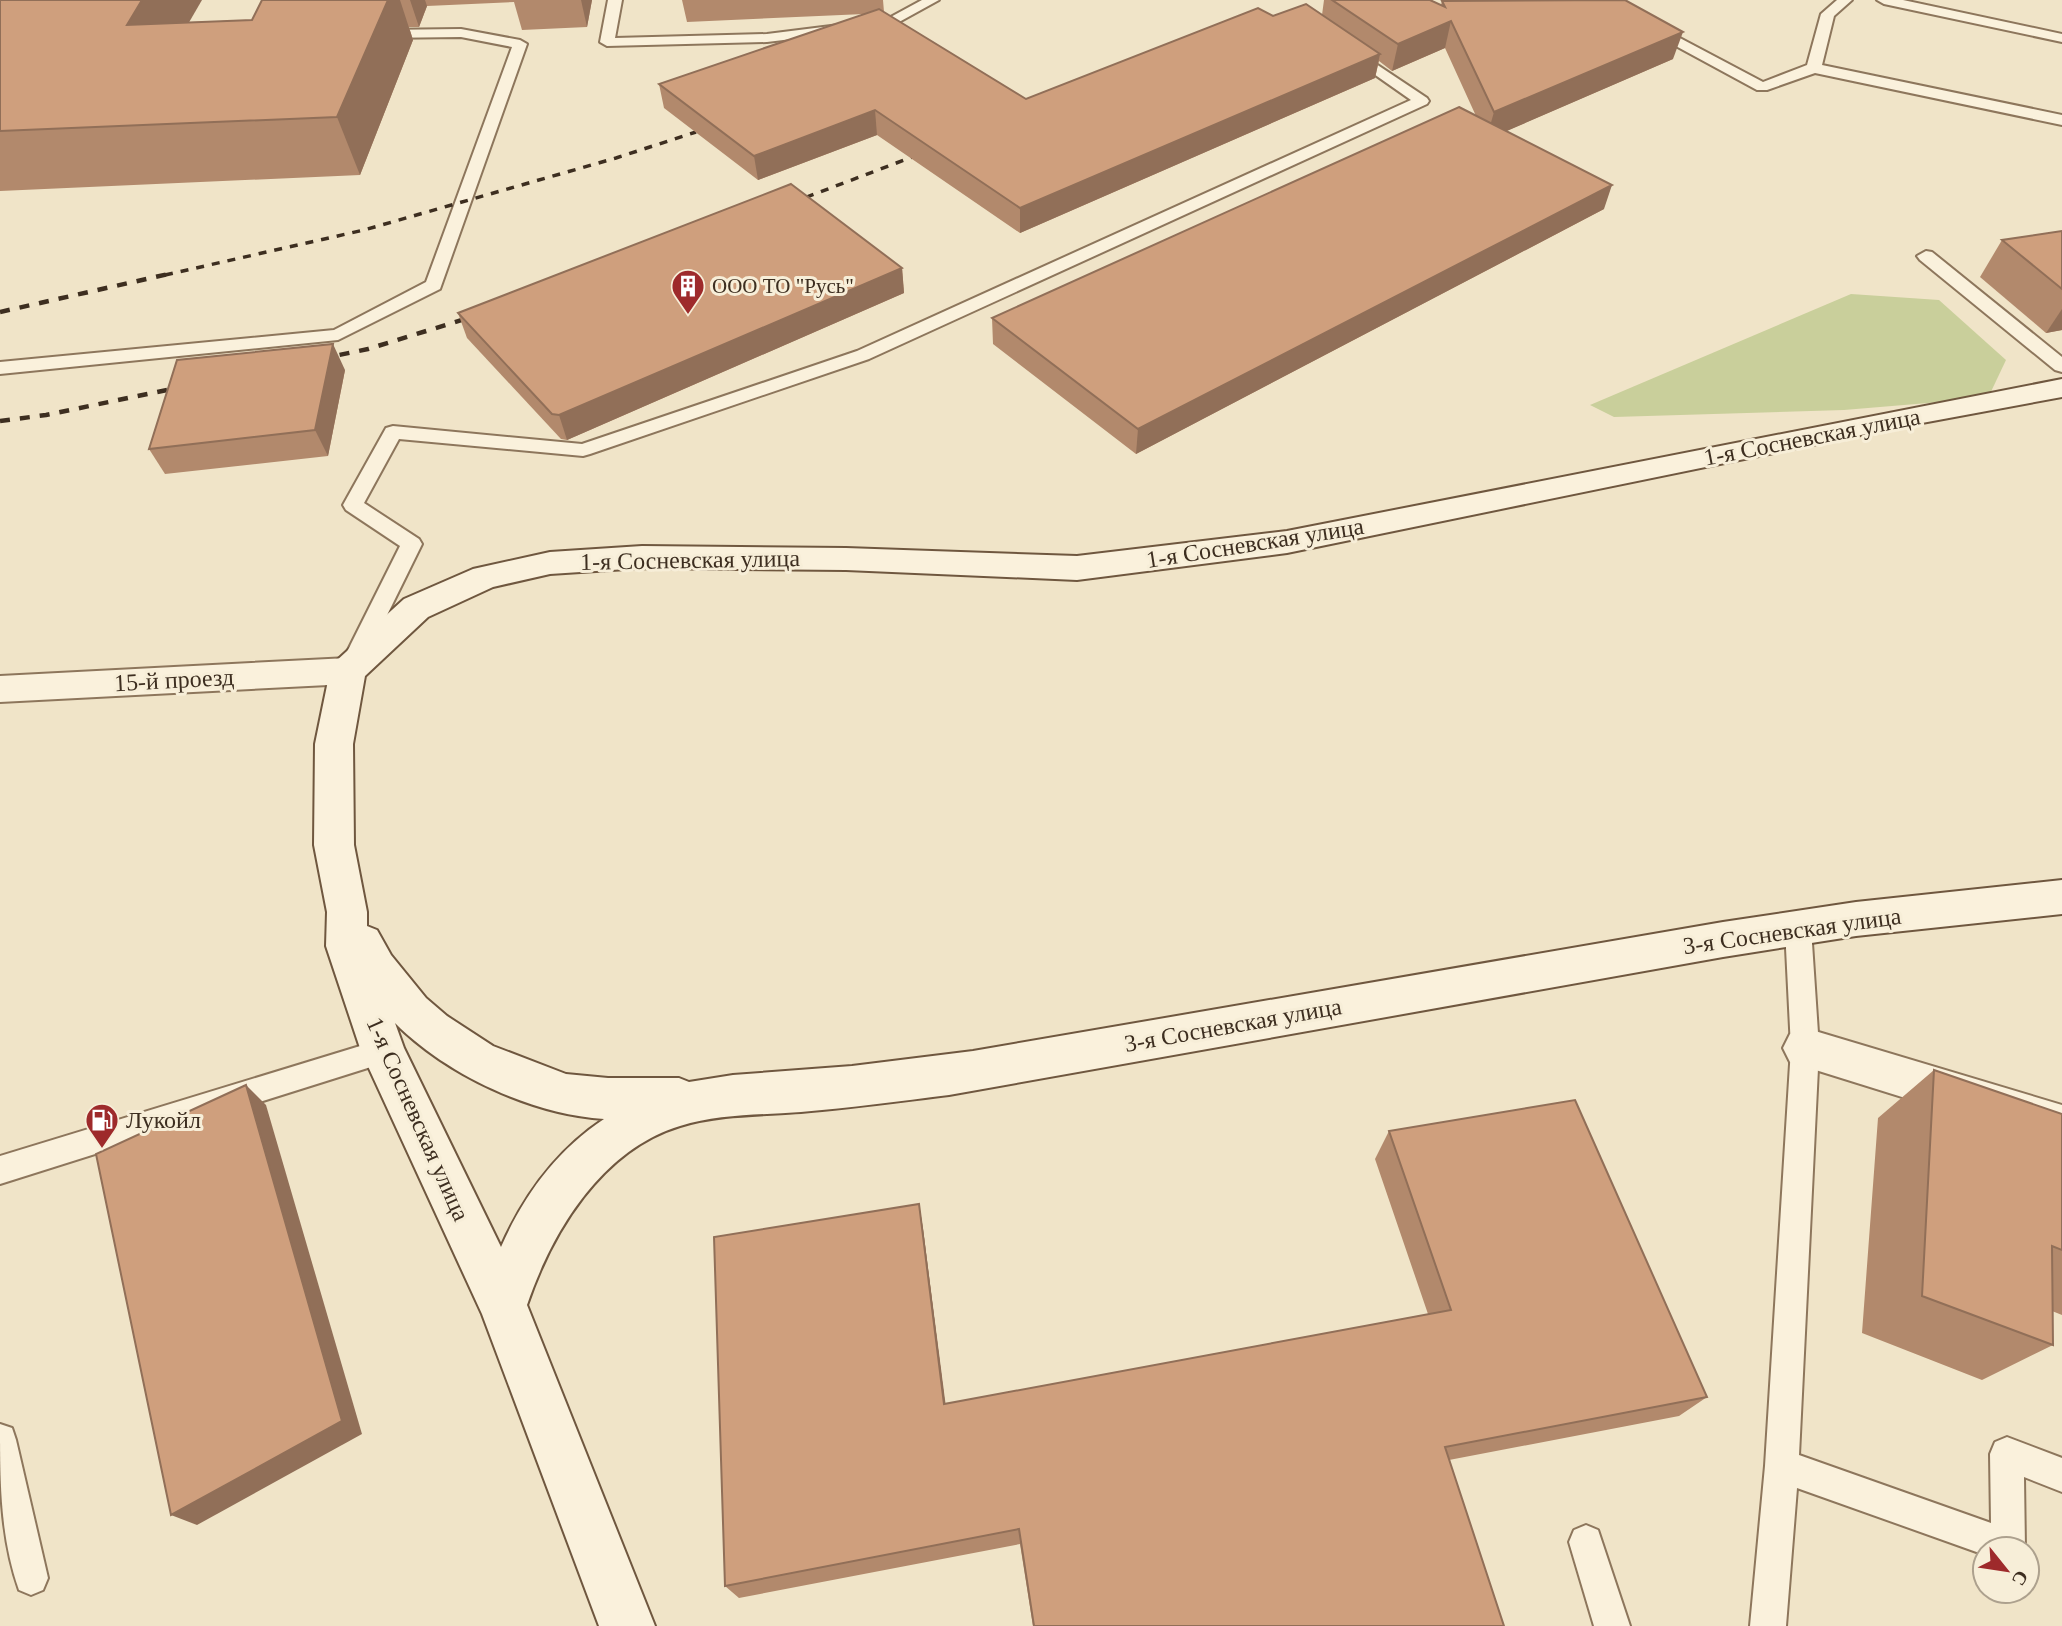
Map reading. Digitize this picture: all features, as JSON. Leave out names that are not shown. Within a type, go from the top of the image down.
[{"type":"main road","name":"1-я Сосневская улица","points":[[627,1626],[503,1305],[383,1051],[347,946],[346,912],[334,845],[334,744],[348,671],[416,608],[485,577],[550,564],[642,557],[846,559],[1077,568],[1287,542],[2062,388]]},
{"type":"main road","name":"15-й проезд","points":[[0,689],[348,671]]},
{"type":"main road","name":"3-я Сосневская улица","points":[[503,1305],[516,1264],[534,1224],[561,1188],[590,1157],[624,1132],[661,1112],[699,1099],[907,1082],[1479,981],[1798,928],[2062,897]]},
{"type":"main road","points":[[346,912],[375,968],[404,1005],[459,1052],[516,1078],[565,1094],[629,1100],[699,1099]]},
{"type":"main road","points":[[1805,1048],[2062,1126]]},
{"type":"lane","points":[[615,0],[607,42],[767,38],[890,23],[932,0]]},
{"type":"lane","points":[[1598,0],[1762,88],[1814,68],[2062,120]]},
{"type":"lane","points":[[1814,68],[1828,14],[1845,0]]},
{"type":"lane","points":[[1884,0],[2062,38]]},
{"type":"lane","points":[[0,368],[338,335],[434,285],[520,44],[461,33],[367,34]]},
{"type":"lane","points":[[348,671],[412,544],[353,505],[393,432],[583,450],[863,355],[1422,101],[1336,41]]},
{"type":"lane","points":[[2021,111],[2062,137]]},
{"type":"lane","points":[[1926,256],[2062,366]]},
{"type":"lane","points":[[1768,1626],[1782,1466],[1805,1048],[1798,928]]},
{"type":"lane","points":[[0,1170],[383,1051]]},
{"type":"lane","points":[[0,1440],[31,1578]]},
{"type":"lane","points":[[1782,1466],[2010,1546],[2007,1454],[2062,1475]]},
{"type":"lane","points":[[1586,1542],[1612,1626]]},
{"type":"green space","points":[[1851,294],[1939,300],[2006,360],[1988,398],[1844,410],[1614,417],[1590,405]]},
{"type":"building","points":[[0,0],[142,0],[127,25],[252,20],[262,0],[388,0],[337,117],[0,131]]},
{"type":"building","points":[[1332,0],[1430,0],[1445,7],[1442,1],[1625,0],[1683,32],[1494,112],[1451,21],[1398,44]]},
{"type":"building","points":[[1306,4],[1380,54],[1020,208],[875,110],[754,156],[659,84],[879,9],[1026,99],[1258,8],[1273,16]]},
{"type":"building","points":[[1459,107],[1612,185],[1138,429],[992,318]]},
{"type":"building","name":"ООО ТО \"Русь\"","points":[[791,184],[902,268],[559,415],[552,414],[458,313]]},
{"type":"building","points":[[2062,231],[2062,289],[2002,240]]},
{"type":"building","points":[[333,344],[315,430],[149,449],[177,360]]},
{"type":"building","points":[[1934,1070],[2062,1114],[2062,1250],[2052,1246],[2053,1345],[1922,1296]]},
{"type":"building","points":[[246,1085],[342,1421],[171,1515],[96,1154]]},
{"type":"building","points":[[1575,1100],[1707,1397],[1445,1447],[1504,1626],[1034,1626],[1019,1529],[725,1586],[714,1237],[919,1204],[944,1404],[1451,1310],[1389,1131]]},
{"type":"railway","points":[[165,275],[364,230],[616,158],[696,132]]},
{"type":"railway","points":[[791,203],[928,151]]},
{"type":"railway","points":[[0,312],[173,273]]},
{"type":"railway","points":[[320,359],[368,349],[478,315]]},
{"type":"railway","points":[[0,421],[46,415],[186,386]]},
{"type":"place","name":"ООО ТО \"Русь\"","points":[[688,316]]},
{"type":"place","name":"Лукойл","points":[[102,1150]]}]
